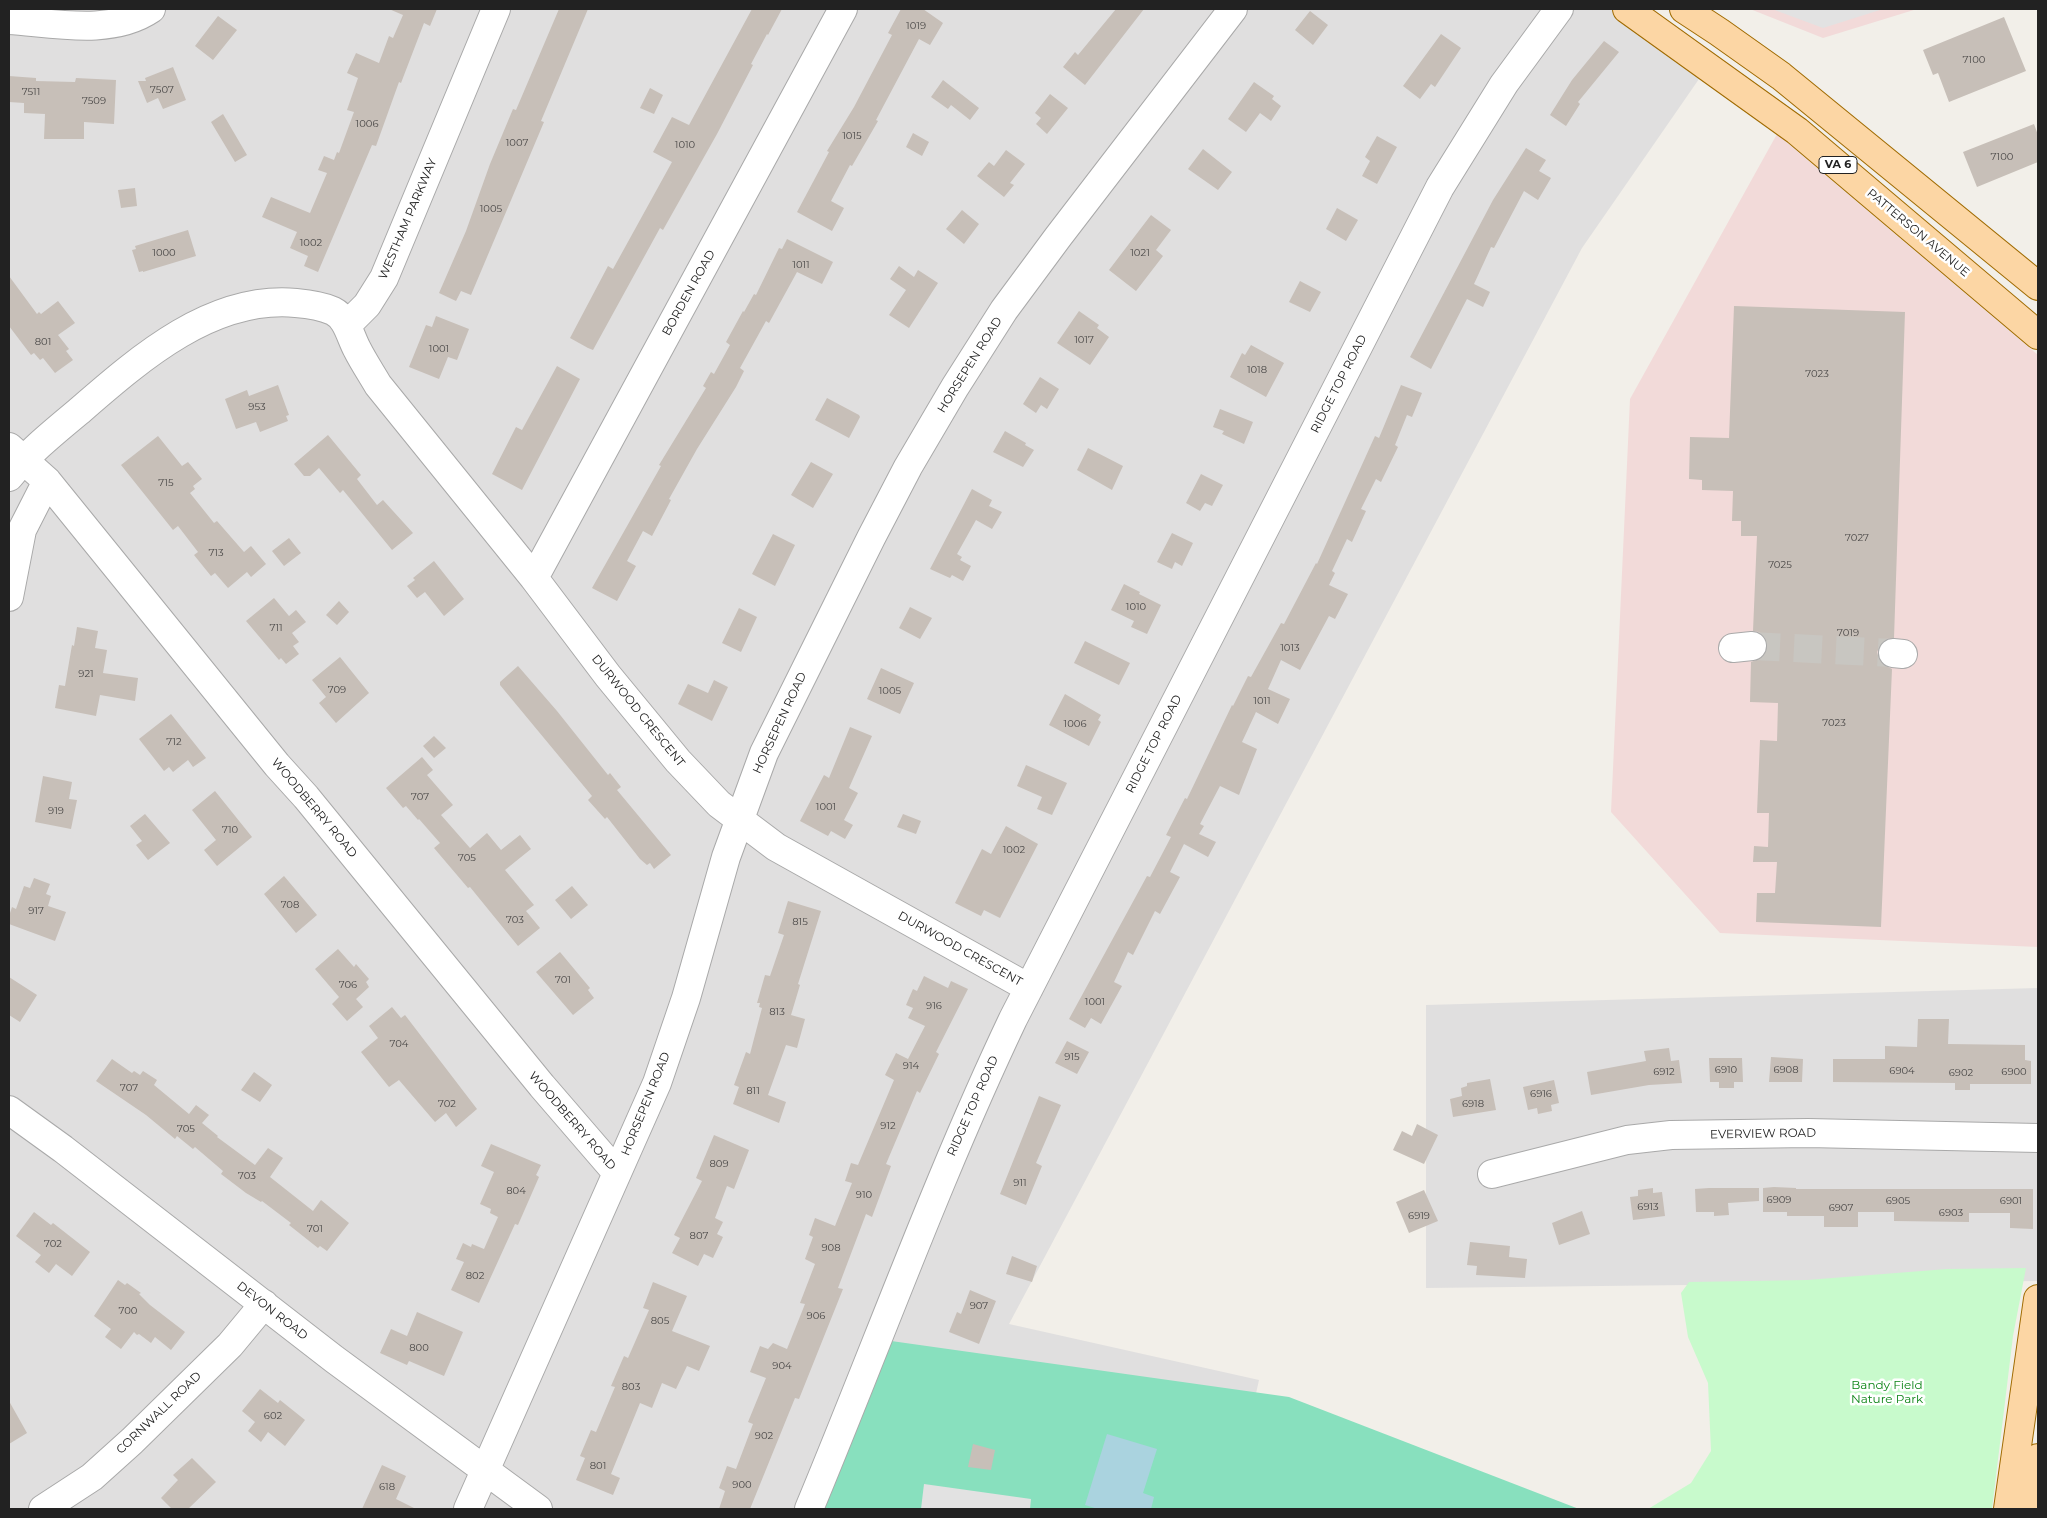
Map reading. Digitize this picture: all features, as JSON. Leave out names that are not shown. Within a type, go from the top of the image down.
[{"type":"main road","name":"PATTERSON AVENUE","points":[[1627,9],[1798,131],[2038,335]]},
{"type":"main road","name":"VA 6","points":[[1684,9],[1781,76],[2038,286]]},
{"type":"main road","points":[[2008,1509],[2033,1374],[2038,1298]]},
{"type":"main road","points":[[2031,1509],[2038,1458]]},
{"type":"street","points":[[9,20],[79,25],[114,24],[129,20],[151,9]]},
{"type":"street","name":"WESTHAM PARKWAY","points":[[347,326],[367,305],[384,278],[496,9]]},
{"type":"street","name":"BORDEN ROAD","points":[[534,578],[844,9]]},
{"type":"street","name":"HORSEPEN ROAD","points":[[468,1509],[657,1083],[686,998],[726,857],[764,752],[903,476],[955,387],[1004,310],[1052,244],[1233,9]]},
{"type":"street","name":"RIDGE TOP ROAD","points":[[809,1509],[979,1090],[1029,988],[1440,187],[1504,84],[1559,9]]},
{"type":"street","points":[[14,461],[118,377],[176,336],[200,323],[258,303],[288,302],[309,304],[334,312],[347,326]]},
{"type":"street","name":"DURWOOD CRESCENT","points":[[347,326],[357,349],[378,385],[534,578],[608,676],[678,761],[719,804],[776,848],[1029,988]]},
{"type":"street","name":"WOODBERRY ROAD","points":[[14,461],[47,481],[277,765],[312,804],[542,1086],[617,1173]]},
{"type":"street","points":[[9,597],[22,530],[47,481]]},
{"type":"street","name":"DEVON ROAD","points":[[9,1110],[63,1149],[334,1359],[538,1509]]},
{"type":"street","name":"EVERVIEW ROAD","points":[[1492,1174],[1627,1140],[1671,1136],[1808,1133],[2038,1138]]},
{"type":"street","name":"CORNWALL ROAD","points":[[43,1509],[92,1477],[132,1440],[230,1345],[264,1304]]},
{"type":"shaded area","points":[[9,9],[1627,9],[1708,66],[1582,248],[1009,1324],[1259,1380],[1230,1509],[9,1509]]},
{"type":"shaded area","points":[[1750,9],[1917,9],[1823,38]]},
{"type":"shaded area","points":[[1772,9],[1883,9],[1823,28]]},
{"type":"shaded area","points":[[1777,134],[2038,355],[2038,947],[1720,933],[1611,812],[1630,399]]},
{"type":"shaded area","points":[[2038,988],[2038,1281],[1426,1288],[1426,1005]]},
{"type":"shaded area","points":[[924,1484],[1031,1499],[1030,1509],[921,1509]]},
{"type":"green space","name":"Bandy Field Nature Park","points":[[2026,1268],[2013,1336],[1992,1509],[1648,1509],[1691,1483],[1711,1451],[1708,1383],[1688,1337],[1681,1293],[1689,1282],[1807,1280],[1947,1269]]},
{"type":"green space","points":[[877,1339],[1289,1397],[1579,1509],[809,1509]]},
{"type":"water","points":[[1107,1434],[1157,1449],[1143,1493],[1154,1497],[1151,1509],[1098,1509],[1085,1505]]},
{"type":"building","points":[[389,9],[437,9],[430,26],[424,23],[401,83],[399,82],[376,146],[372,145],[318,272],[304,266],[308,256],[290,248],[297,232],[262,217],[271,197],[310,213],[327,173],[318,170],[324,156],[334,160],[337,152],[339,153],[354,112],[347,110],[358,78],[347,73],[356,53],[379,63],[389,36],[393,38],[403,15]]},
{"type":"building","points":[[559,9],[588,9],[541,121],[544,122],[471,295],[461,291],[456,301],[439,293],[466,231],[490,164],[513,109],[516,110]]},
{"type":"building","points":[[752,9],[782,9],[751,64],[753,65],[717,134],[663,230],[660,228],[593,350],[588,348],[570,338],[608,266],[613,269],[672,162],[653,152],[672,117],[689,125]]},
{"type":"building","points":[[901,9],[923,9],[943,23],[930,45],[919,39],[876,120],[878,121],[852,166],[850,165],[831,201],[844,208],[832,231],[797,212],[829,152],[827,151],[854,107],[892,35],[888,33]]},
{"type":"building","points":[[1116,9],[1144,9],[1085,85],[1063,67],[1075,52],[1078,55]]},
{"type":"building","points":[[1310,11],[1328,25],[1313,45],[1295,30]]},
{"type":"building","points":[[218,16],[237,30],[213,60],[195,46]]},
{"type":"building","points":[[2004,17],[2026,71],[1949,102],[1938,73],[1933,75],[1923,50]]},
{"type":"building","points":[[1441,34],[1461,48],[1435,87],[1431,84],[1420,99],[1403,86]]},
{"type":"building","points":[[1604,41],[1619,52],[1578,102],[1580,104],[1566,126],[1550,115],[1572,80]]},
{"type":"building","points":[[173,67],[186,100],[163,109],[158,98],[147,103],[138,81],[146,81],[145,78]]},
{"type":"building","points":[[9,76],[36,78],[36,81],[75,82],[76,78],[116,80],[114,124],[84,122],[84,139],[44,139],[45,114],[24,113],[24,103],[9,102]]},
{"type":"building","points":[[943,80],[979,108],[970,120],[951,105],[948,109],[931,97]]},
{"type":"building","points":[[1254,82],[1274,96],[1272,99],[1281,106],[1271,121],[1260,113],[1246,132],[1228,119]]},
{"type":"building","points":[[650,88],[663,95],[654,114],[640,108]]},
{"type":"building","points":[[1050,94],[1068,108],[1047,134],[1036,124],[1041,118],[1035,113]]},
{"type":"building","points":[[223,114],[247,155],[235,162],[211,122]]},
{"type":"building","points":[[2034,124],[2038,135],[2038,162],[1977,187],[1963,152]]},
{"type":"building","points":[[913,133],[929,142],[922,156],[906,147]]},
{"type":"building","points":[[1377,136],[1397,147],[1377,184],[1362,176],[1370,161],[1365,157]]},
{"type":"building","points":[[1526,148],[1546,160],[1539,171],[1551,178],[1538,200],[1524,191],[1494,248],[1491,247],[1474,284],[1490,292],[1483,307],[1467,299],[1431,369],[1410,357],[1493,200]]},
{"type":"building","points":[[1203,149],[1232,172],[1218,190],[1188,169]]},
{"type":"building","points":[[1006,150],[1025,164],[1010,183],[1014,185],[1004,197],[977,176],[989,162],[994,166]]},
{"type":"building","points":[[135,188],[137,206],[121,208],[118,190]]},
{"type":"building","points":[[1337,208],[1358,220],[1346,241],[1326,229]]},
{"type":"building","points":[[962,210],[979,224],[964,244],[946,229]]},
{"type":"building","points":[[1151,215],[1171,230],[1156,250],[1163,256],[1136,291],[1109,270]]},
{"type":"building","points":[[188,230],[196,256],[139,272],[132,250],[136,249],[135,246]]},
{"type":"building","points":[[787,239],[833,262],[822,284],[797,272],[769,323],[766,321],[740,368],[744,371],[736,387],[697,449],[669,499],[671,500],[652,536],[643,531],[627,561],[636,566],[617,601],[592,588],[661,466],[659,465],[706,388],[703,386],[711,372],[714,374],[730,345],[726,342],[743,311],[754,294],[756,295],[779,248],[782,249]]},
{"type":"building","points":[[899,266],[914,277],[918,270],[938,283],[909,328],[889,315],[906,290],[890,279]]},
{"type":"building","points":[[9,276],[37,314],[39,312],[41,314],[58,301],[75,323],[58,335],[69,349],[66,351],[73,360],[55,373],[43,358],[40,360],[34,353],[31,355],[9,326]]},
{"type":"building","points":[[1300,281],[1321,292],[1310,312],[1289,302]]},
{"type":"building","points":[[1734,306],[1905,312],[1894,638],[1886,639],[1877,652],[1879,659],[1884,665],[1892,669],[1881,927],[1756,922],[1757,893],[1775,893],[1777,862],[1753,862],[1754,846],[1768,847],[1769,813],[1757,813],[1760,740],[1777,741],[1778,703],[1750,702],[1751,662],[1762,658],[1766,653],[1768,645],[1764,636],[1759,632],[1753,631],[1757,536],[1741,536],[1741,521],[1732,521],[1733,491],[1702,490],[1702,480],[1689,479],[1690,437],[1729,438]]},
{"type":"building","points":[[1079,311],[1099,325],[1097,328],[1109,337],[1090,365],[1057,343]]},
{"type":"building","points":[[436,316],[469,329],[457,360],[448,357],[439,379],[409,367],[426,325],[432,327]]},
{"type":"building","points":[[1251,345],[1284,363],[1266,397],[1230,377],[1242,353],[1245,355]]},
{"type":"building","points":[[557,366],[580,379],[522,490],[492,474],[516,427],[522,430]]},
{"type":"building","points":[[1040,377],[1059,389],[1047,409],[1041,405],[1036,413],[1023,404]]},
{"type":"building","points":[[278,385],[289,415],[286,416],[288,421],[260,432],[256,422],[236,429],[225,399],[247,390],[249,396]]},
{"type":"building","points":[[1401,385],[1422,393],[1412,417],[1407,415],[1395,445],[1398,447],[1381,482],[1376,479],[1361,509],[1366,511],[1352,542],[1347,539],[1332,571],[1335,573],[1329,585],[1348,594],[1335,619],[1329,616],[1300,670],[1281,660],[1268,689],[1290,699],[1278,724],[1256,712],[1242,742],[1257,749],[1239,795],[1220,786],[1200,824],[1204,826],[1199,834],[1216,842],[1208,857],[1184,844],[1170,872],[1180,877],[1160,914],[1155,911],[1133,955],[1128,952],[1114,982],[1122,986],[1101,1024],[1091,1018],[1085,1028],[1069,1019],[1147,876],[1150,877],[1171,837],[1166,835],[1185,798],[1187,799],[1232,705],[1248,676],[1251,677],[1281,623],[1284,624],[1317,564],[1375,436],[1379,438]]},
{"type":"building","points":[[827,398],[859,415],[860,417],[849,438],[815,420]]},
{"type":"building","points":[[1220,409],[1253,422],[1244,444],[1222,434],[1224,431],[1213,427]]},
{"type":"building","points":[[1005,431],[1034,450],[1023,467],[993,452]]},
{"type":"building","points":[[328,435],[361,475],[357,479],[377,505],[383,500],[413,533],[392,550],[343,490],[340,493],[319,468],[310,476],[304,476],[294,464]]},
{"type":"building","points":[[158,436],[182,466],[188,462],[202,479],[193,486],[195,489],[190,493],[214,523],[217,521],[244,552],[251,546],[266,564],[251,577],[247,572],[228,588],[215,573],[211,576],[194,555],[198,552],[178,526],[173,530],[121,465]]},
{"type":"building","points":[[1088,448],[1123,466],[1112,490],[1077,470]]},
{"type":"building","points":[[811,462],[833,474],[813,508],[791,495]]},
{"type":"building","points":[[1201,474],[1223,485],[1212,506],[1205,503],[1200,511],[1186,503]]},
{"type":"building","points":[[972,489],[992,500],[989,506],[1002,512],[992,529],[976,520],[957,554],[962,557],[960,560],[971,566],[963,581],[952,575],[950,578],[930,569]]},
{"type":"building","points":[[1172,533],[1193,543],[1182,566],[1175,562],[1172,569],[1157,562]]},
{"type":"building","points":[[773,534],[795,545],[775,586],[752,574]]},
{"type":"building","points":[[289,538],[301,553],[284,566],[272,551]]},
{"type":"building","points":[[434,561],[464,599],[444,616],[425,592],[417,598],[407,586],[415,580],[413,578]]},
{"type":"building","points":[[1124,584],[1161,605],[1147,634],[1131,627],[1134,621],[1111,610]]},
{"type":"building","points":[[274,598],[289,616],[296,610],[306,622],[292,633],[299,642],[293,646],[299,654],[286,664],[281,658],[279,660],[246,621]]},
{"type":"building","points":[[339,601],[349,612],[337,625],[326,615]]},
{"type":"building","points":[[910,607],[932,618],[920,639],[899,628]]},
{"type":"building","points":[[739,608],[757,617],[741,652],[722,643]]},
{"type":"building","points":[[77,627],[98,631],[95,648],[107,650],[103,673],[138,678],[135,701],[100,695],[96,716],[55,708],[59,685],[65,686]]},
{"type":"building","points":[[1085,641],[1130,663],[1119,685],[1074,663]]},
{"type":"building","points":[[340,657],[369,693],[336,723],[319,703],[326,697],[312,680]]},
{"type":"building","points":[[518,666],[608,775],[610,773],[621,787],[617,790],[671,855],[654,869],[650,863],[647,865],[640,859],[607,817],[605,819],[588,800],[592,796],[500,685],[500,682]]},
{"type":"building","points":[[881,668],[914,683],[900,714],[867,699]]},
{"type":"building","points":[[714,680],[728,687],[712,721],[678,704],[688,684],[708,693]]},
{"type":"building","points":[[1065,694],[1101,715],[1098,720],[1101,722],[1089,746],[1049,725]]},
{"type":"building","points":[[171,714],[206,758],[193,767],[188,760],[173,772],[169,767],[164,771],[139,739]]},
{"type":"building","points":[[850,727],[872,736],[849,788],[858,793],[844,820],[853,825],[845,839],[831,831],[828,836],[800,821],[824,775],[829,778]]},
{"type":"building","points":[[434,736],[446,748],[434,758],[423,746]]},
{"type":"building","points":[[422,757],[433,770],[427,775],[453,805],[441,815],[470,848],[487,833],[501,850],[520,835],[531,849],[505,870],[534,905],[526,911],[540,928],[518,946],[470,887],[468,888],[434,848],[440,843],[406,806],[403,808],[386,788]]},
{"type":"building","points":[[1026,765],[1067,783],[1052,815],[1037,809],[1042,797],[1017,786]]},
{"type":"building","points":[[43,776],[72,782],[69,799],[77,800],[71,829],[35,822]]},
{"type":"building","points":[[215,791],[252,837],[217,866],[204,850],[216,840],[192,810]]},
{"type":"building","points":[[145,814],[170,843],[148,860],[136,845],[142,841],[130,826]]},
{"type":"building","points":[[903,814],[921,821],[916,834],[897,827]]},
{"type":"building","points":[[1006,826],[1038,844],[1000,918],[984,910],[981,916],[955,903],[982,849],[991,854]]},
{"type":"building","points":[[284,876],[317,915],[296,933],[264,894]]},
{"type":"building","points":[[34,878],[50,884],[46,894],[51,896],[48,906],[66,912],[55,941],[9,924],[12,907],[16,909],[24,886],[30,888]]},
{"type":"building","points":[[572,886],[588,905],[571,919],[555,900]]},
{"type":"building","points":[[788,901],[821,911],[798,984],[800,985],[791,1015],[805,1019],[797,1048],[786,1045],[768,1095],[786,1102],[779,1123],[733,1104],[739,1087],[734,1085],[746,1052],[750,1054],[762,1008],[759,1007],[760,1003],[757,1003],[765,975],[770,976],[784,935],[778,933]]},
{"type":"building","points":[[338,949],[354,967],[356,964],[369,979],[366,982],[369,987],[356,999],[363,1007],[347,1021],[332,1004],[339,997],[315,969]]},
{"type":"building","points":[[560,952],[590,988],[588,990],[594,998],[573,1015],[536,972]]},
{"type":"building","points":[[924,976],[948,988],[951,981],[968,989],[936,1052],[939,1054],[920,1093],[917,1091],[886,1164],[891,1166],[872,1217],[866,1214],[838,1288],[843,1289],[799,1399],[795,1398],[750,1509],[719,1509],[725,1491],[719,1488],[727,1466],[736,1469],[753,1424],[748,1422],[766,1378],[750,1372],[760,1346],[768,1349],[773,1343],[787,1349],[805,1304],[800,1303],[815,1264],[805,1259],[813,1237],[809,1235],[815,1218],[835,1226],[852,1183],[845,1181],[851,1163],[858,1165],[894,1080],[885,1075],[896,1053],[908,1059],[925,1026],[908,1018],[913,1008],[906,1005],[913,989],[917,991]]},
{"type":"building","points":[[9,977],[37,995],[20,1022],[9,1015]]},
{"type":"building","points":[[392,1007],[401,1018],[405,1015],[477,1109],[456,1127],[446,1113],[435,1122],[399,1080],[389,1087],[361,1052],[378,1038],[369,1026]]},
{"type":"building","points":[[1918,1019],[1949,1019],[1948,1044],[2025,1045],[2025,1060],[2031,1061],[2031,1084],[1970,1084],[1970,1090],[1955,1090],[1955,1083],[1833,1082],[1833,1059],[1885,1059],[1885,1046],[1917,1047]]},
{"type":"building","points":[[1067,1041],[1089,1052],[1077,1074],[1055,1063]]},
{"type":"building","points":[[1669,1048],[1671,1061],[1679,1060],[1682,1083],[1649,1085],[1591,1095],[1587,1072],[1646,1061],[1644,1051]]},
{"type":"building","points":[[1771,1057],[1803,1059],[1802,1082],[1769,1082]]},
{"type":"building","points":[[1709,1058],[1742,1058],[1743,1082],[1734,1082],[1734,1088],[1719,1088],[1719,1082],[1710,1082]]},
{"type":"building","points":[[112,1059],[132,1073],[134,1071],[140,1075],[143,1071],[157,1080],[154,1085],[189,1114],[196,1105],[209,1115],[202,1123],[217,1137],[255,1165],[268,1148],[283,1158],[270,1177],[313,1211],[321,1200],[349,1223],[327,1251],[320,1246],[318,1248],[289,1225],[291,1223],[221,1174],[223,1171],[195,1147],[193,1149],[177,1136],[175,1139],[146,1115],[96,1081]]},
{"type":"building","points":[[254,1072],[272,1085],[260,1102],[241,1090]]},
{"type":"building","points":[[1490,1079],[1496,1110],[1453,1117],[1450,1099],[1462,1096],[1461,1088],[1467,1086],[1467,1083]]},
{"type":"building","points":[[1554,1080],[1559,1103],[1551,1105],[1552,1111],[1538,1114],[1537,1108],[1528,1110],[1523,1087]]},
{"type":"building","points":[[1039,1096],[1061,1105],[1036,1163],[1042,1166],[1026,1205],[1000,1194]]},
{"type":"building","points":[[1417,1124],[1438,1135],[1424,1164],[1393,1150],[1402,1131],[1412,1136]]},
{"type":"building","points":[[714,1135],[749,1150],[734,1189],[727,1186],[715,1218],[723,1222],[717,1234],[723,1237],[713,1258],[704,1254],[698,1266],[672,1253],[680,1238],[674,1235],[702,1181],[696,1178]]},
{"type":"building","points":[[491,1144],[541,1165],[536,1175],[539,1177],[518,1225],[515,1224],[479,1303],[451,1290],[464,1262],[456,1259],[463,1243],[471,1247],[472,1244],[484,1249],[498,1217],[490,1213],[491,1209],[480,1204],[494,1172],[481,1166]]},
{"type":"building","points":[[1653,1188],[1653,1193],[1662,1192],[1665,1216],[1633,1220],[1630,1197],[1638,1196],[1638,1190]]},
{"type":"building","points":[[1759,1188],[1759,1201],[1728,1203],[1729,1215],[1714,1216],[1714,1212],[1696,1212],[1695,1189]]},
{"type":"building","points":[[1763,1188],[1796,1189],[2033,1189],[2033,1229],[2010,1228],[2010,1213],[1969,1213],[1969,1222],[1894,1221],[1894,1212],[1858,1212],[1858,1227],[1824,1227],[1824,1216],[1787,1216],[1787,1212],[1763,1212]]},
{"type":"building","points":[[1424,1190],[1438,1221],[1409,1233],[1396,1202]]},
{"type":"building","points":[[1582,1211],[1590,1234],[1559,1245],[1552,1223]]},
{"type":"building","points":[[34,1212],[51,1225],[53,1223],[90,1252],[72,1276],[56,1264],[49,1273],[35,1262],[41,1255],[16,1236]]},
{"type":"building","points":[[1470,1242],[1510,1246],[1509,1257],[1527,1259],[1525,1278],[1476,1275],[1477,1266],[1467,1265]]},
{"type":"building","points":[[1012,1256],[1037,1266],[1032,1282],[1006,1274]]},
{"type":"building","points":[[118,1280],[125,1285],[127,1283],[141,1293],[139,1294],[150,1305],[185,1332],[171,1350],[155,1337],[151,1343],[134,1332],[121,1349],[105,1337],[111,1329],[94,1316]]},
{"type":"building","points":[[653,1282],[687,1296],[672,1331],[710,1346],[699,1371],[687,1366],[676,1389],[662,1383],[652,1408],[640,1403],[611,1474],[620,1478],[613,1495],[576,1480],[585,1458],[580,1456],[591,1430],[596,1432],[615,1387],[611,1386],[624,1356],[628,1358],[649,1310],[643,1308]]},
{"type":"building","points":[[970,1290],[996,1301],[979,1344],[949,1332],[957,1312],[961,1314]]},
{"type":"building","points":[[417,1312],[463,1332],[444,1376],[409,1361],[407,1365],[380,1353],[391,1329],[407,1336]]},
{"type":"building","points":[[260,1389],[278,1403],[280,1400],[305,1420],[285,1446],[268,1432],[261,1442],[248,1431],[255,1422],[242,1411]]},
{"type":"building","points":[[9,1401],[27,1433],[9,1444]]},
{"type":"building","points":[[973,1444],[995,1450],[991,1470],[968,1467]]},
{"type":"building","points":[[192,1458],[216,1482],[188,1509],[172,1509],[161,1498],[178,1480],[173,1475]]},
{"type":"building","points":[[382,1465],[406,1476],[396,1499],[416,1509],[362,1509]]},
{"type":"tunnel","points":[[1752,646],[1893,653]]}]
